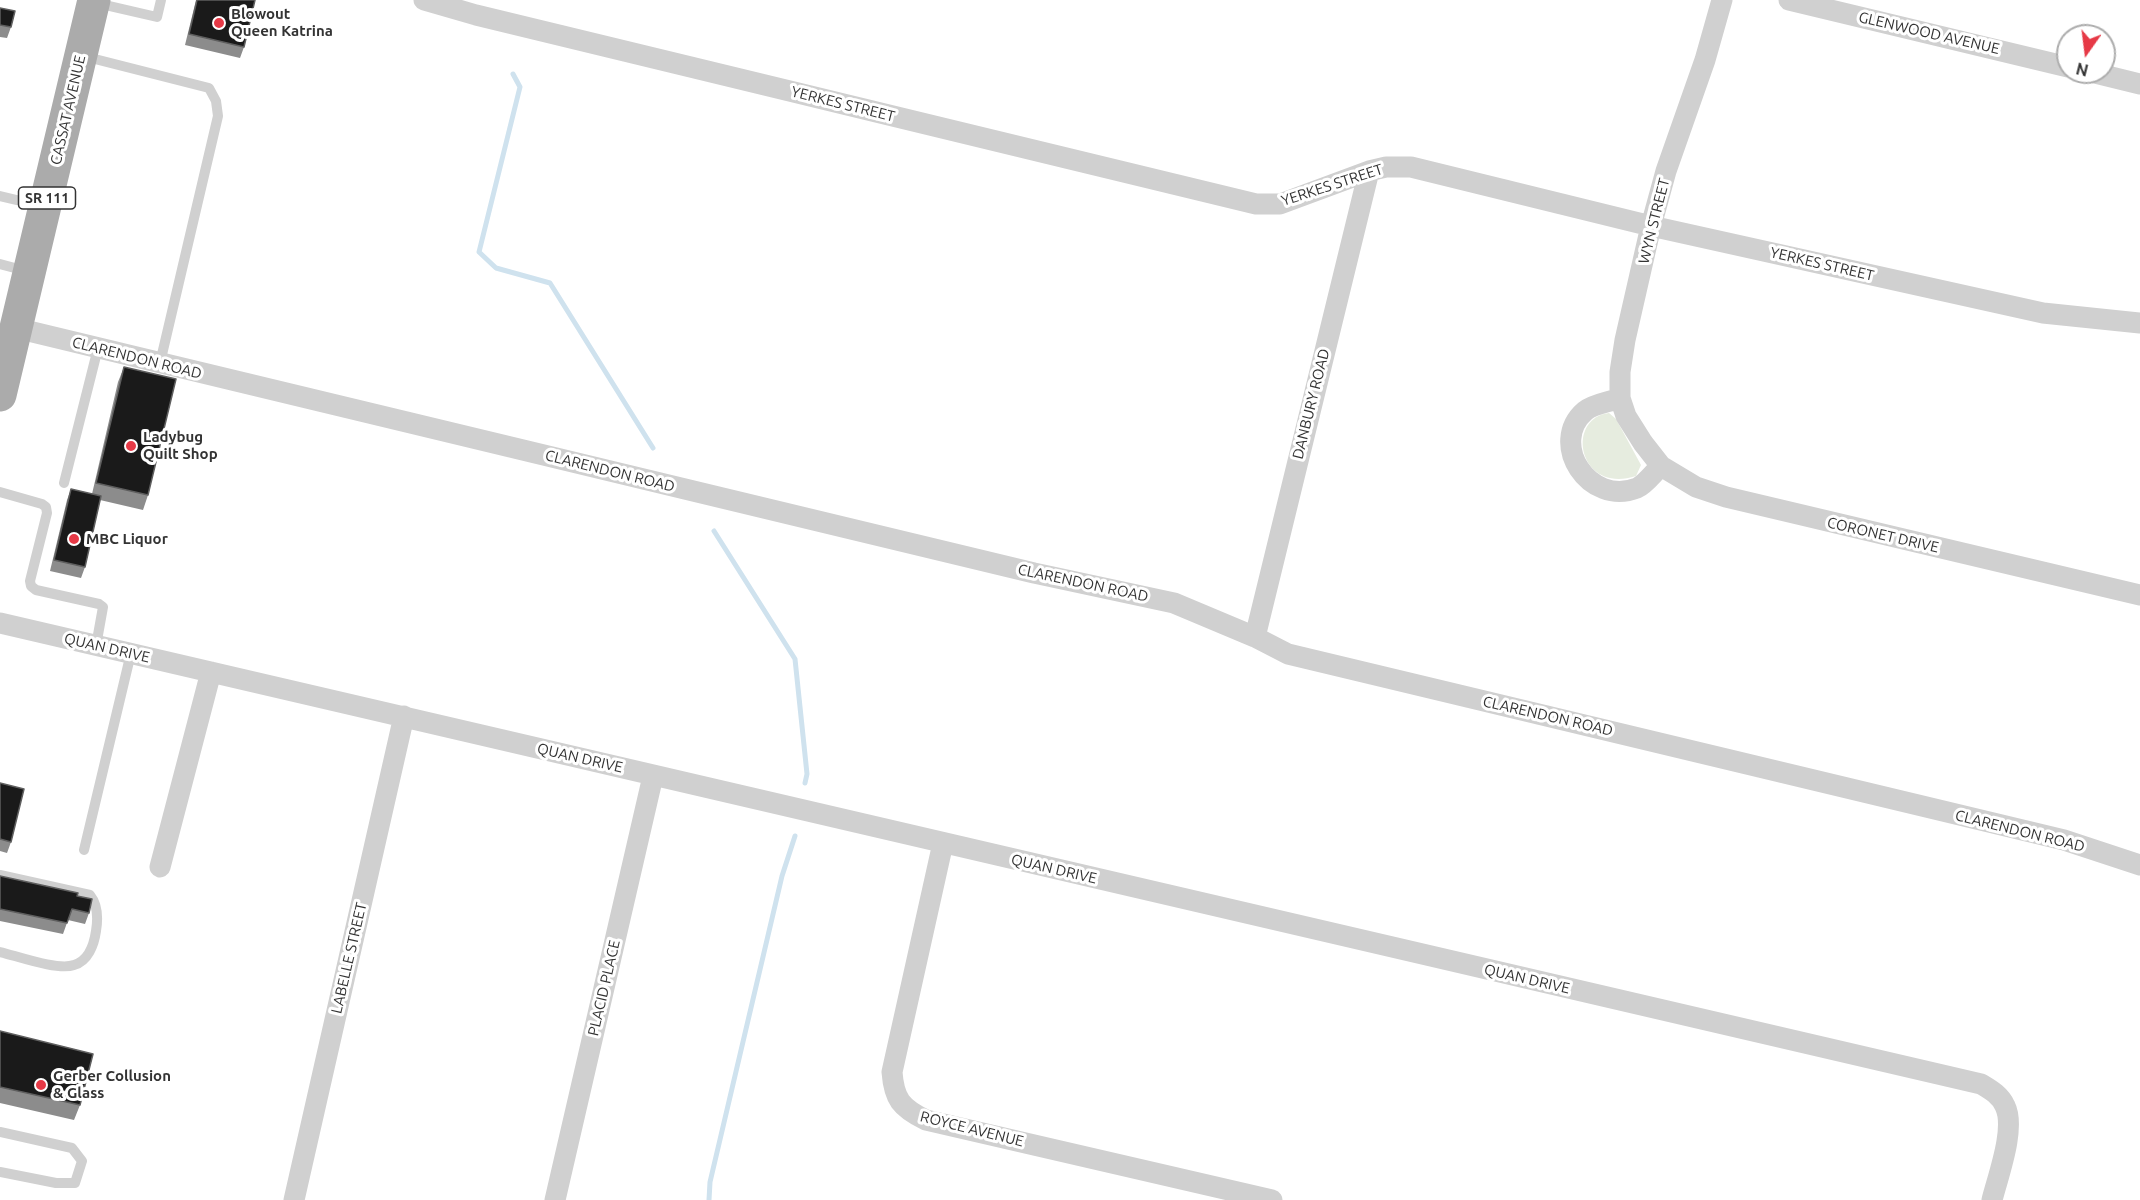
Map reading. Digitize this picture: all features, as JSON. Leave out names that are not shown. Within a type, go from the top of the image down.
[{"type":"main road","name":"CASSAT AVENUE","points":[[0,395],[16,328],[15,268],[45,207],[93,1]]},
{"type":"street","name":"YERKES STREET","points":[[424,0],[476,15],[1256,204],[1280,204],[1369,171],[1386,167],[1411,167],[1651,226],[2043,313],[2140,323]]},
{"type":"street","name":"WYN STREET","points":[[1642,443],[1626,416],[1620,398],[1620,372],[1625,340],[1666,171],[1705,60],[1722,0]]},
{"type":"street","name":"GLENWOOD AVENUE","points":[[1789,0],[2056,64]]},
{"type":"street","points":[[2116,78],[2140,84]]},
{"type":"street","name":"DANBURY ROAD","points":[[1255,637],[1369,171]]},
{"type":"street","name":"CLARENDON ROAD","points":[[16,328],[1034,573],[1174,603],[1255,637],[1288,654],[2064,840],[2140,865]]},
{"type":"street","points":[[1620,398],[1586,409],[1574,423],[1570,446],[1578,470],[1595,485],[1616,492],[1639,487],[1661,466]]},
{"type":"street","name":"CORONET DRIVE","points":[[1642,443],[1661,466],[1696,488],[2140,596]]},
{"type":"street","name":"QUAN DRIVE","points":[[0,623],[1980,1084],[1995,1092],[2005,1105],[2009,1119],[1992,1200]]},
{"type":"street","points":[[160,867],[211,672]]},
{"type":"street","name":"LABELLE STREET","points":[[294,1200],[404,717]]},
{"type":"street","name":"PLACID PLACE","points":[[555,1200],[653,776]]},
{"type":"street","name":"ROYCE AVENUE","points":[[943,843],[892,1072],[893,1090],[899,1102],[912,1113],[926,1120],[1272,1200]]},
{"type":"lane","points":[[93,1],[158,17],[161,0]]},
{"type":"lane","points":[[81,56],[209,88],[216,101],[218,116],[160,363]]},
{"type":"lane","points":[[0,196],[45,207]]},
{"type":"lane","points":[[64,483],[98,348]]},
{"type":"lane","points":[[0,492],[46,507],[47,513],[30,581],[31,586],[36,590],[99,604],[103,607],[96,646]]},
{"type":"lane","points":[[84,850],[131,653]]},
{"type":"lane","points":[[0,875],[90,895],[94,901],[98,920],[95,938],[87,957],[74,966],[59,966],[0,952]]},
{"type":"lane","points":[[86,918],[98,920]]},
{"type":"lane","points":[[0,1132],[72,1148],[82,1161],[75,1182],[56,1183],[0,1172]]},
{"type":"shaded area","points":[[1609,413],[1616,419],[1641,465],[1636,476],[1617,479],[1601,475],[1591,466],[1584,454],[1583,441],[1586,428],[1595,418]]},
{"type":"building","name":"Blowout Queen Katrina","points":[[197,0],[255,0],[244,47],[189,34]]},
{"type":"building","points":[[0,8],[15,11],[11,27],[0,25]]},
{"type":"building","name":"Ladybug Quilt Shop","points":[[124,367],[176,379],[148,495],[96,483]]},
{"type":"building","name":"MBC Liquor","points":[[71,489],[101,496],[85,567],[54,560]]},
{"type":"building","points":[[0,783],[24,789],[11,842],[0,839]]},
{"type":"building","points":[[0,876],[78,893],[77,896],[92,899],[89,913],[72,909],[67,923],[0,909]]},
{"type":"building","name":"Gerber Collusion & Glass","points":[[0,1031],[93,1054],[80,1105],[0,1087]]},
{"type":"waterway","points":[[513,74],[520,87],[479,252],[496,268],[550,283],[653,448]]},
{"type":"waterway","points":[[714,531],[795,659],[807,774],[805,783]]},
{"type":"waterway","points":[[709,1200],[710,1182],[782,876],[795,836]]},
{"type":"place","name":"Blowout Queen Katrina","points":[[219,23]]},
{"type":"place","name":"Ladybug Quilt Shop","points":[[131,446]]},
{"type":"place","name":"MBC Liquor","points":[[74,539]]},
{"type":"place","name":"Gerber Collusion & Glass","points":[[41,1085]]}]
